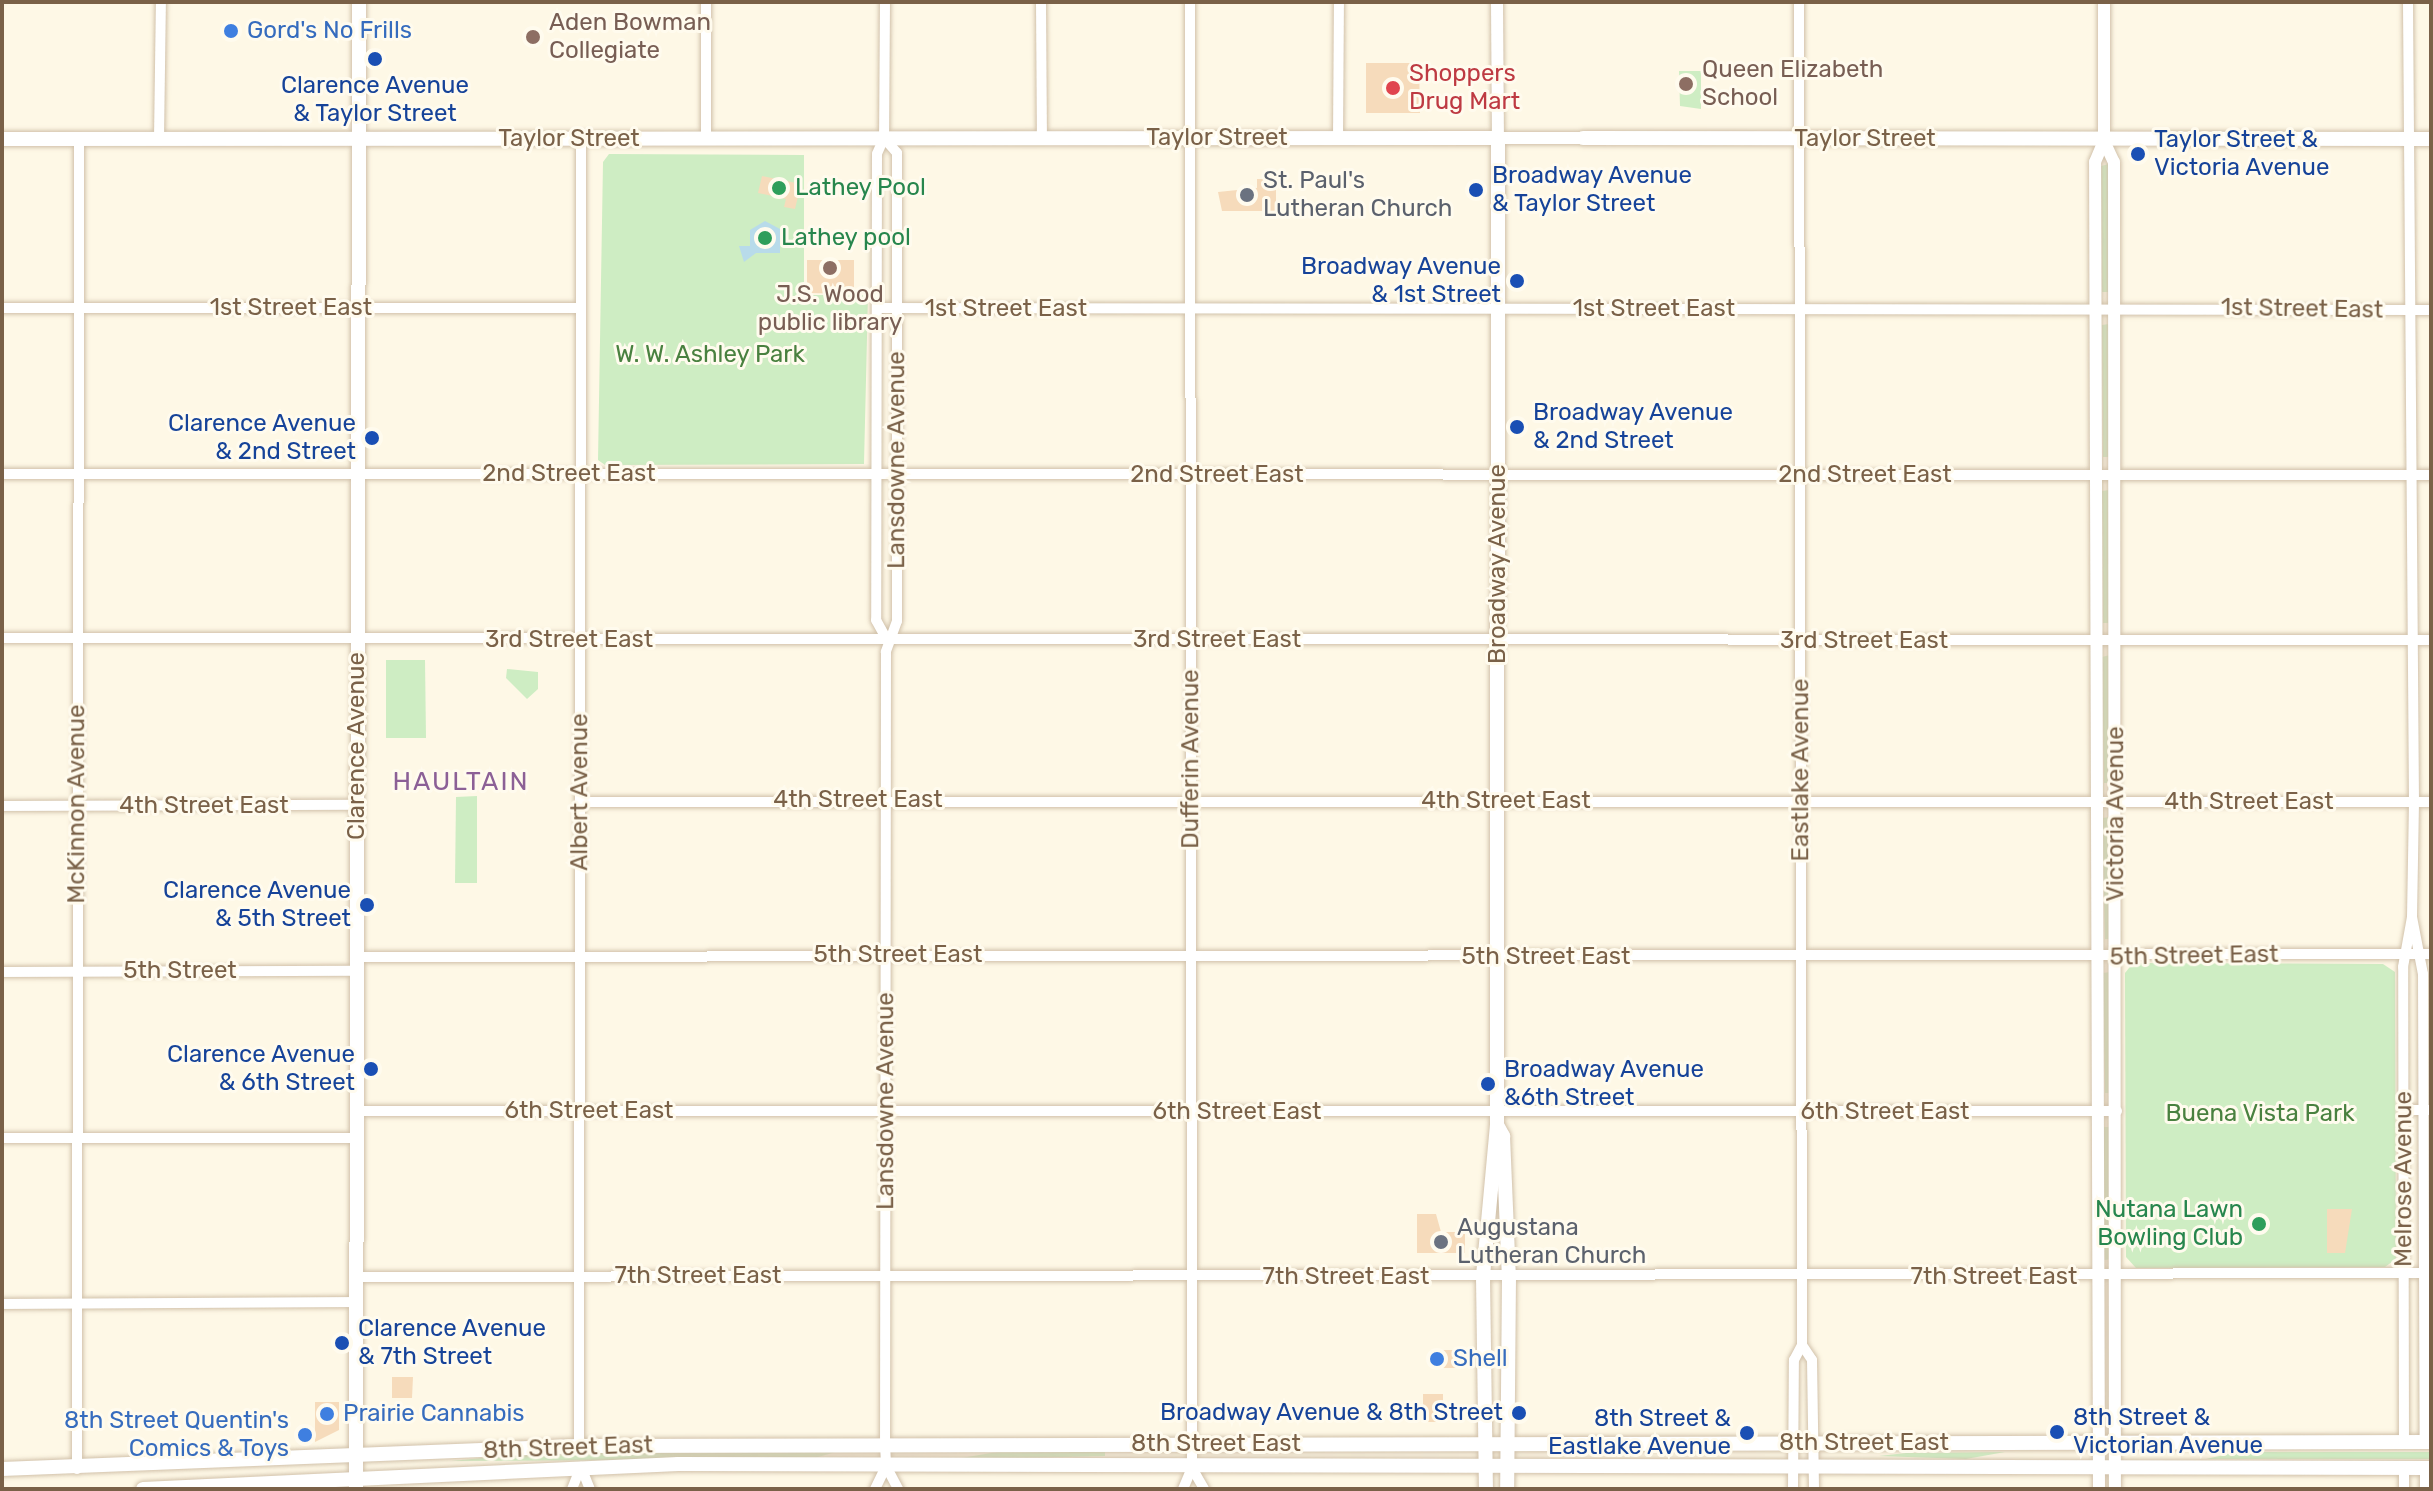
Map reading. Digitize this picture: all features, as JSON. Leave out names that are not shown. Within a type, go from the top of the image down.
[{"type":"main road","name":"Clarence Avenue","points":[[356,1483],[359,2]]},
{"type":"main road","name":"Taylor Street","points":[[2,139],[1498,138]]},
{"type":"main road","name":"Broadway Avenue","points":[[1486,1489],[1483,1277],[1497,1118],[1498,138]]},
{"type":"main road","name":"Taylor Street","points":[[1583,138],[2431,139]]},
{"type":"main road","name":"Broadway Avenue","points":[[1497,1118],[1503,1136],[1509,1277],[1507,1489]]},
{"type":"main road","name":"8th Street East","points":[[2,1469],[77,1469],[579,1446],[2428,1442]]},
{"type":"main road","name":"8th Street East","points":[[143,1489],[356,1483],[581,1467],[2428,1468]]},
{"type":"street","points":[[159,139],[161,2]]},
{"type":"street","points":[[706,2],[706,138]]},
{"type":"street","name":"Lansdowne Avenue","points":[[885,2],[884,138],[877,154],[876,620],[887,640]]},
{"type":"street","points":[[1041,2],[1042,138]]},
{"type":"street","name":"Dufferin Avenue","points":[[1183,1489],[1192,1468],[1190,2]]},
{"type":"street","points":[[1338,138],[1339,2]]},
{"type":"street","name":"Broadway Avenue","points":[[1497,2],[1498,138]]},
{"type":"street","name":"Eastlake Avenue","points":[[1793,1489],[1794,1360],[1802,1345],[1799,2]]},
{"type":"street","name":"Victoria Avenue","points":[[2099,1489],[2095,162],[2104,141],[2104,2]]},
{"type":"street","name":"Melrose Avenue","points":[[2404,1442],[2404,954],[2412,917],[2414,803],[2408,2]]},
{"type":"street","name":"Albert Avenue","points":[[579,1446],[581,138]]},
{"type":"street","name":"Lansdowne Avenue","points":[[884,138],[897,153],[897,621],[887,640],[885,1444],[886,1466],[898,1489]]},
{"type":"street","name":"Taylor Street","points":[[1498,138],[1583,138]]},
{"type":"street","name":"McKinnon Avenue","points":[[77,1469],[75,972],[79,139]]},
{"type":"street","name":"Victoria Avenue","points":[[2104,141],[2114,162],[2119,1443],[2115,1489]]},
{"type":"street","name":"1st Street East","points":[[877,308],[2115,307],[2431,310]]},
{"type":"street","name":"1st Street East","points":[[2,308],[580,308]]},
{"type":"street","name":"2nd Street East","points":[[2,474],[2431,475]]},
{"type":"street","name":"3rd Street East","points":[[2,638],[2431,640]]},
{"type":"street","name":"4th Street East","points":[[580,802],[2431,802]]},
{"type":"street","name":"4th Street East","points":[[2,806],[357,805]]},
{"type":"street","name":"Melrose Avenue","points":[[2412,917],[2427,954],[2428,1442]]},
{"type":"street","name":"5th Street East","points":[[661,955],[2117,957],[2427,954]]},
{"type":"street","name":"5th Street","points":[[2,972],[661,955]]},
{"type":"street","points":[[2404,1110],[2427,1110]]},
{"type":"street","name":"6th Street East","points":[[357,1111],[1191,1112],[1497,1118],[1802,1112],[2117,1111]]},
{"type":"street","points":[[2,1138],[357,1138]]},
{"type":"street","name":"7th Street East","points":[[356,1277],[1191,1278],[2428,1273]]},
{"type":"street","points":[[2,1304],[356,1302]]},
{"type":"street","name":"Eastlake Avenue","points":[[1802,1345],[1812,1360],[1814,1489]]},
{"type":"street","name":"Lansdowne Avenue","points":[[875,1489],[886,1466]]},
{"type":"street","points":[[572,1489],[581,1467]]},
{"type":"street","points":[[581,1467],[590,1489]]},
{"type":"street","name":"Dufferin Avenue","points":[[1192,1468],[1204,1489]]},
{"type":"street","points":[[2404,1468],[2404,1489]]},
{"type":"street","points":[[2425,1489],[2428,1468]]},
{"type":"green space","points":[[1679,71],[1701,71],[1701,109],[1680,106]]},
{"type":"green space","name":"W. W. Ashley Park","points":[[609,154],[804,155],[804,295],[868,295],[864,464],[605,465],[598,460],[603,162]]},
{"type":"green space","points":[[2109,164],[2109,292],[2102,292],[2101,166]]},
{"type":"green space","points":[[2109,324],[2109,457],[2103,457],[2102,325]]},
{"type":"green space","points":[[2109,490],[2110,623],[2103,623],[2102,491]]},
{"type":"green space","points":[[2110,655],[2110,783],[2104,783],[2102,657]]},
{"type":"green space","points":[[386,660],[425,660],[426,738],[386,738]]},
{"type":"green space","points":[[507,669],[538,672],[538,689],[527,699],[506,678]]},
{"type":"green space","points":[[477,796],[477,883],[455,883],[456,797]]},
{"type":"green space","points":[[2110,817],[2110,939],[2105,939],[2102,818]]},
{"type":"green space","name":"Buena Vista Park","points":[[2133,963],[2383,964],[2395,972],[2396,1259],[2385,1267],[2136,1268],[2126,1257],[2125,973]]},
{"type":"green space","points":[[2110,972],[2111,1093],[2105,1093],[2103,973]]},
{"type":"green space","points":[[2104,1127],[2112,1127],[2112,1259],[2104,1260]]},
{"type":"green space","points":[[542,1452],[836,1452],[811,1459],[451,1461]]},
{"type":"green space","points":[[997,1452],[1105,1452],[1105,1456],[949,1460]]},
{"type":"green space","points":[[2005,1452],[1966,1459],[1879,1456],[1906,1453]]},
{"type":"green space","points":[[2237,1452],[2431,1452],[2431,1459],[2206,1459]]},
{"type":"water","name":"Lathey pool","points":[[765,221],[780,229],[780,253],[756,253],[744,262],[739,246],[750,246],[750,230]]},
{"type":"building","name":"Shoppers Drug Mart","points":[[1366,63],[1419,63],[1420,113],[1366,113]]},
{"type":"building","name":"Lathey Pool","points":[[762,176],[801,184],[795,209],[784,207],[786,199],[758,193]]},
{"type":"building","name":"St. Paul's Lutheran Church","points":[[1257,179],[1276,179],[1276,211],[1222,211],[1218,192],[1257,188]]},
{"type":"building","name":"J.S. Wood public library","points":[[807,260],[854,260],[854,294],[807,293]]},
{"type":"building","points":[[2327,1209],[2352,1209],[2345,1253],[2327,1253]]},
{"type":"building","name":"Augustana Lutheran Church","points":[[1417,1214],[1436,1214],[1441,1232],[1465,1232],[1465,1253],[1417,1253]]},
{"type":"building","points":[[1431,1350],[1460,1350],[1460,1368],[1431,1368]]},
{"type":"building","points":[[392,1377],[413,1377],[412,1398],[392,1398]]},
{"type":"building","name":"Shell","points":[[1423,1394],[1443,1394],[1443,1422],[1423,1422]]},
{"type":"building","name":"Prairie Cannabis","points":[[315,1402],[339,1402],[339,1430],[315,1442]]},
{"type":"place","name":"Gord's No Frills","points":[[231,31]]},
{"type":"place","name":"Aden Bowman Collegiate","points":[[533,37]]},
{"type":"place","name":"Clarence Avenue & Taylor Street","points":[[375,59]]},
{"type":"place","name":"Queen Elizabeth School","points":[[1686,84]]},
{"type":"place","name":"Shoppers Drug Mart","points":[[1393,88]]},
{"type":"place","name":"Taylor Street & Victoria Avenue","points":[[2138,154]]},
{"type":"place","name":"Lathey Pool","points":[[779,188]]},
{"type":"place","name":"Broadway Avenue & Taylor Street","points":[[1476,190]]},
{"type":"place","name":"St. Paul's Lutheran Church","points":[[1247,195]]},
{"type":"place","name":"Lathey pool","points":[[765,238]]},
{"type":"place","name":"J.S. Wood public library","points":[[830,268]]},
{"type":"place","name":"Broadway Avenue & 1st Street","points":[[1517,281]]},
{"type":"place","name":"Broadway Avenue & 2nd Street","points":[[1517,427]]},
{"type":"place","name":"Clarence Avenue & 2nd Street","points":[[372,438]]},
{"type":"place","name":"Clarence Avenue & 5th Street","points":[[367,905]]},
{"type":"place","name":"Clarence Avenue & 6th Street","points":[[371,1069]]},
{"type":"place","name":"Broadway Avenue &6th Street","points":[[1488,1084]]},
{"type":"place","name":"Nutana Lawn Bowling Club","points":[[2259,1224]]},
{"type":"place","name":"Augustana Lutheran Church","points":[[1441,1242]]},
{"type":"place","name":"Clarence Avenue & 7th Street","points":[[342,1343]]},
{"type":"place","name":"Shell","points":[[1437,1359]]},
{"type":"place","name":"Broadway Avenue & 8th Street","points":[[1519,1413]]},
{"type":"place","name":"Prairie Cannabis","points":[[327,1414]]},
{"type":"place","name":"8th Street & Victorian Avenue","points":[[2057,1432]]},
{"type":"place","name":"8th Street & Eastlake Avenue","points":[[1747,1433]]},
{"type":"place","name":"8th Street Quentin's Comics & Toys","points":[[305,1435]]},
{"type":"district","name":"HAULTAIN","points":[[461,782]]}]
